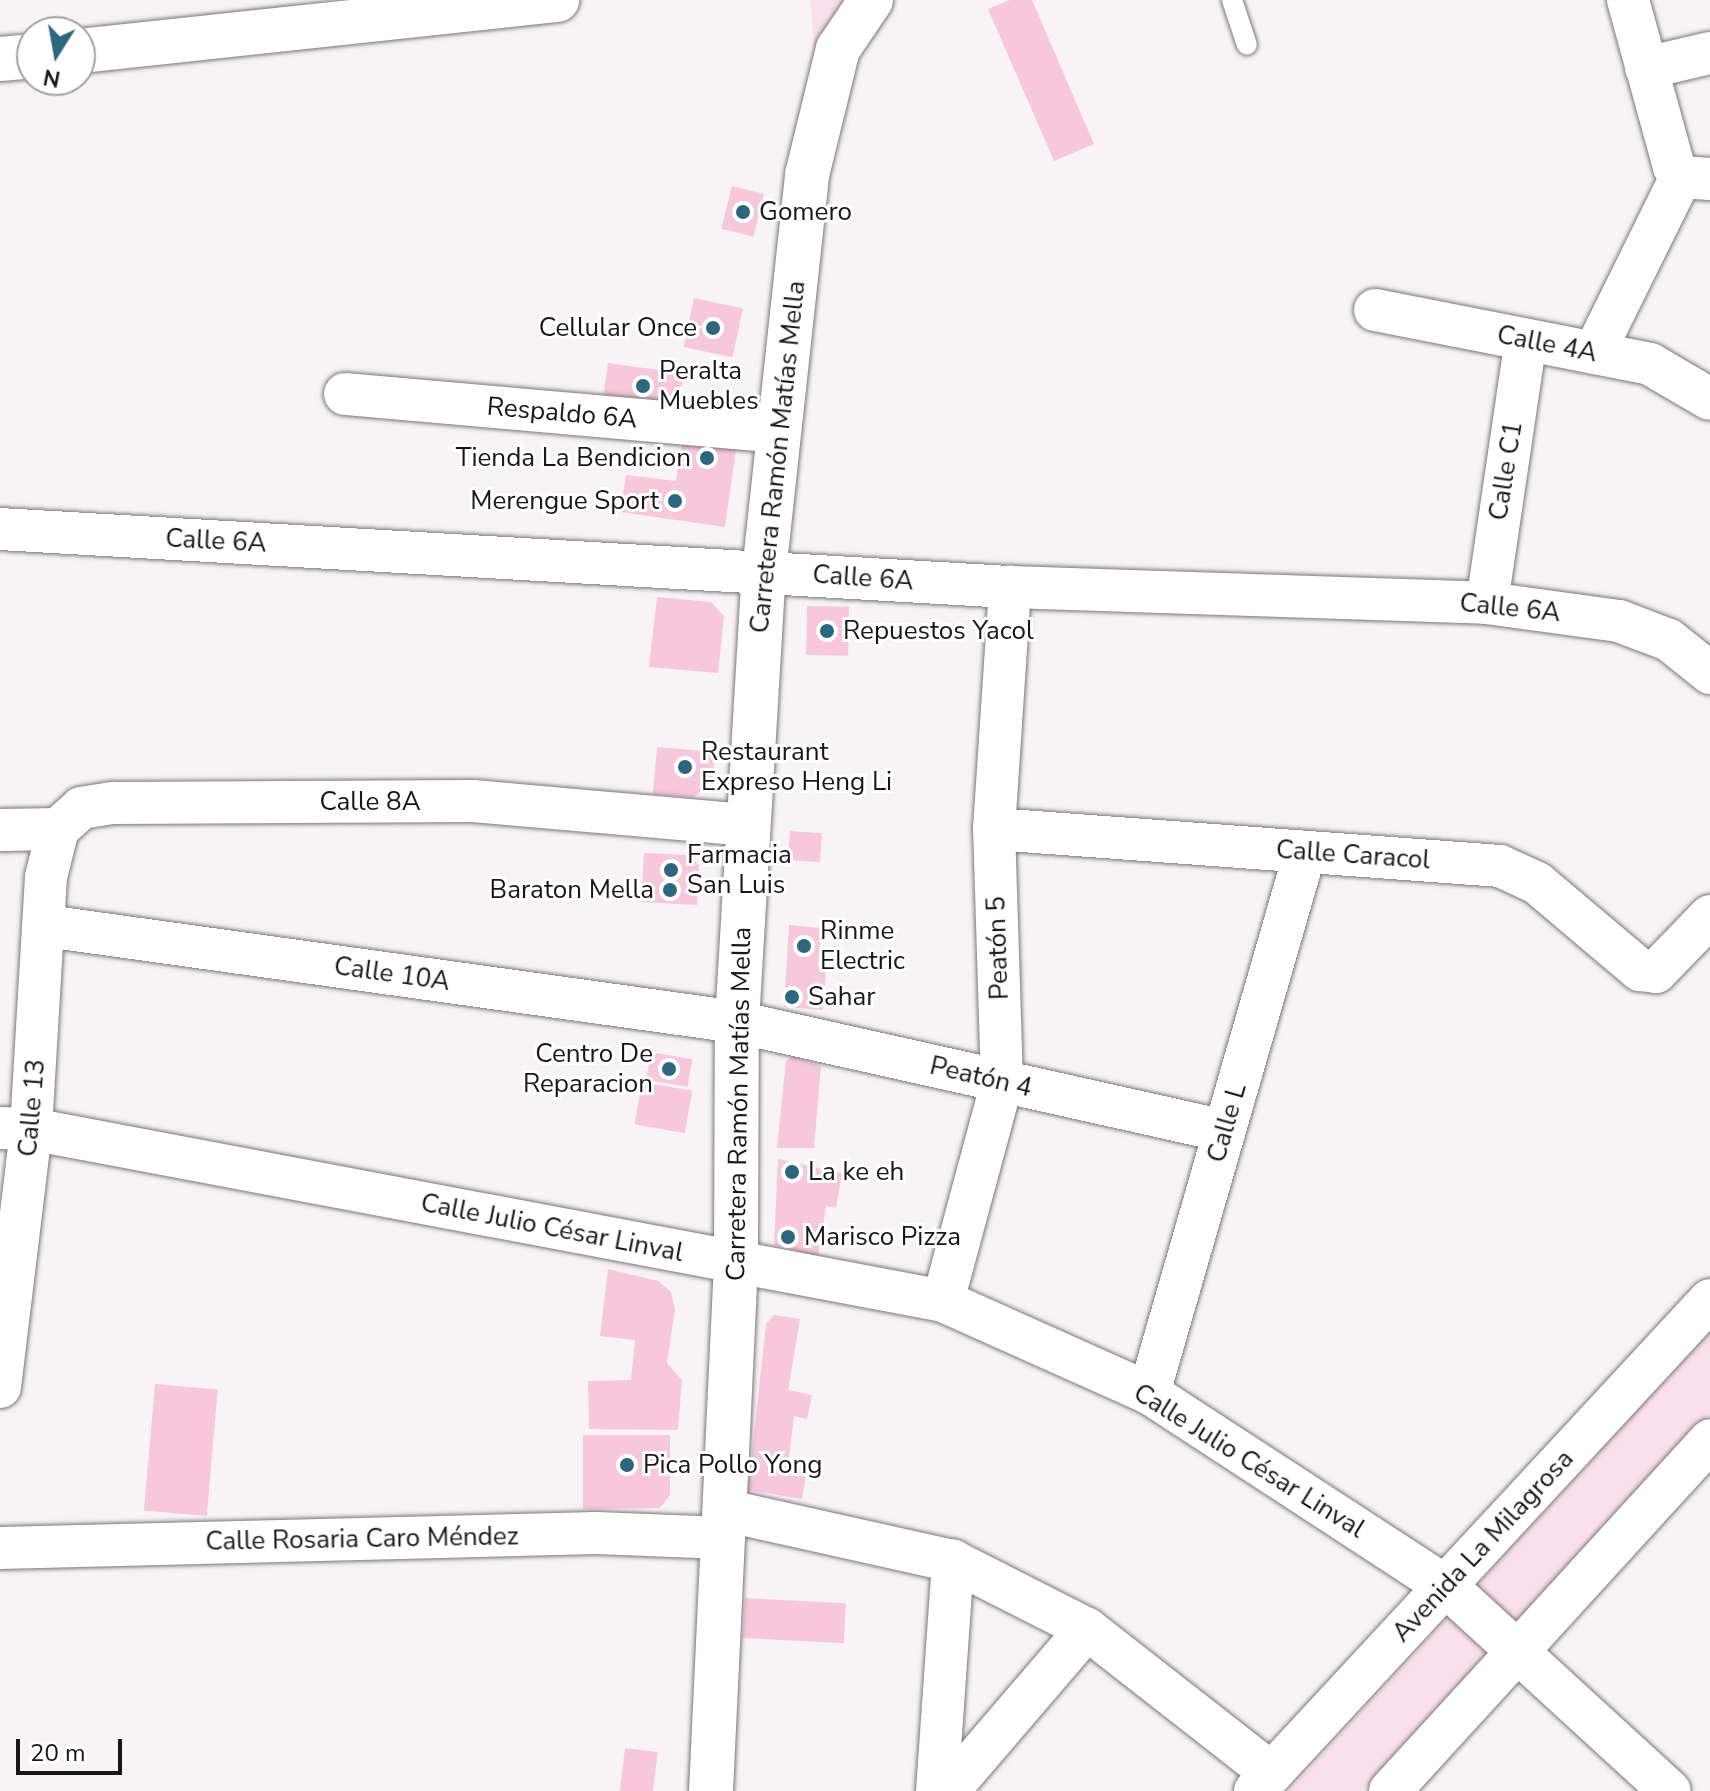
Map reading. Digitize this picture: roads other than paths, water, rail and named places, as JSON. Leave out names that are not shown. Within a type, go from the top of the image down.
[{"type":"main road","points":[[96,49],[511,2],[557,0]]},
{"type":"main road","name":"Carretera Ramón Matías Mella","points":[[711,1791],[736,1263],[737,1022],[764,572],[807,175],[838,49],[871,0]]},
{"type":"street","points":[[1594,353],[1695,178],[1646,68],[1628,0]]},
{"type":"street","points":[[1646,68],[1710,53]]},
{"type":"street","name":"Calle 4A","points":[[1375,310],[1650,364],[1710,399]]},
{"type":"street","name":"Calle C1","points":[[1487,603],[1526,340]]},
{"type":"street","name":"Respaldo 6A","points":[[345,394],[779,432]]},
{"type":"street","name":"Calle 6A","points":[[0,529],[1010,587],[1487,603],[1619,621],[1669,640],[1710,673]]},
{"type":"street","name":"Peatón 5","points":[[943,1301],[1002,1082],[994,829],[1010,587]]},
{"type":"street","name":"Calle 8A","points":[[58,829],[81,808],[114,803],[473,801],[748,825]]},
{"type":"street","points":[[0,830],[58,829]]},
{"type":"street","name":"Calle 13","points":[[0,1387],[16,1128],[46,926],[46,877],[58,829]]},
{"type":"street","name":"Calle Caracol","points":[[994,829],[1520,871],[1640,970],[1656,972],[1671,960],[1710,916]]},
{"type":"street","name":"Calle L","points":[[1149,1393],[1305,852]]},
{"type":"street","name":"Calle 10A","points":[[46,926],[737,1022]]},
{"type":"street","name":"Peatón 4","points":[[737,1022],[1224,1131]]},
{"type":"street","name":"Calle Julio César Linval","points":[[16,1128],[943,1301],[1149,1393],[1447,1587],[1516,1654],[1670,1791]]},
{"type":"street","name":"Avenida La Milagrosa","points":[[1263,1782],[1710,1300]]},
{"type":"street","points":[[1390,1791],[1710,1440]]},
{"type":"street","name":"Calle Rosaria Caro Méndez","points":[[0,1548],[596,1533],[724,1524],[953,1561],[1087,1629],[1263,1782]]},
{"type":"street","points":[[937,1791],[953,1561]]},
{"type":"street","points":[[948,1791],[1087,1629]]},
{"type":"lane","points":[[1232,0],[1247,45]]},
{"type":"place","name":"Gomero","points":[[743,212]]},
{"type":"place","name":"Cellular Once","points":[[713,328]]},
{"type":"place","name":"Peralta Muebles","points":[[643,386]]},
{"type":"place","name":"Tienda La Bendicion","points":[[707,458]]},
{"type":"place","name":"Merengue Sport","points":[[675,501]]},
{"type":"place","name":"Repuestos Yacol","points":[[827,631]]},
{"type":"place","name":"Restaurant Expreso Heng Li","points":[[685,767]]},
{"type":"place","name":"Farmacia San Luis","points":[[671,870]]},
{"type":"place","name":"Baraton Mella","points":[[670,890]]},
{"type":"place","name":"Rinme Electric","points":[[804,946]]},
{"type":"place","name":"Sahar","points":[[792,997]]},
{"type":"place","name":"Centro De Reparacion","points":[[669,1069]]},
{"type":"place","name":"La ke eh","points":[[792,1172]]},
{"type":"place","name":"Marisco Pizza","points":[[788,1237]]},
{"type":"place","name":"Pica Pollo Yong","points":[[627,1465]]}]
